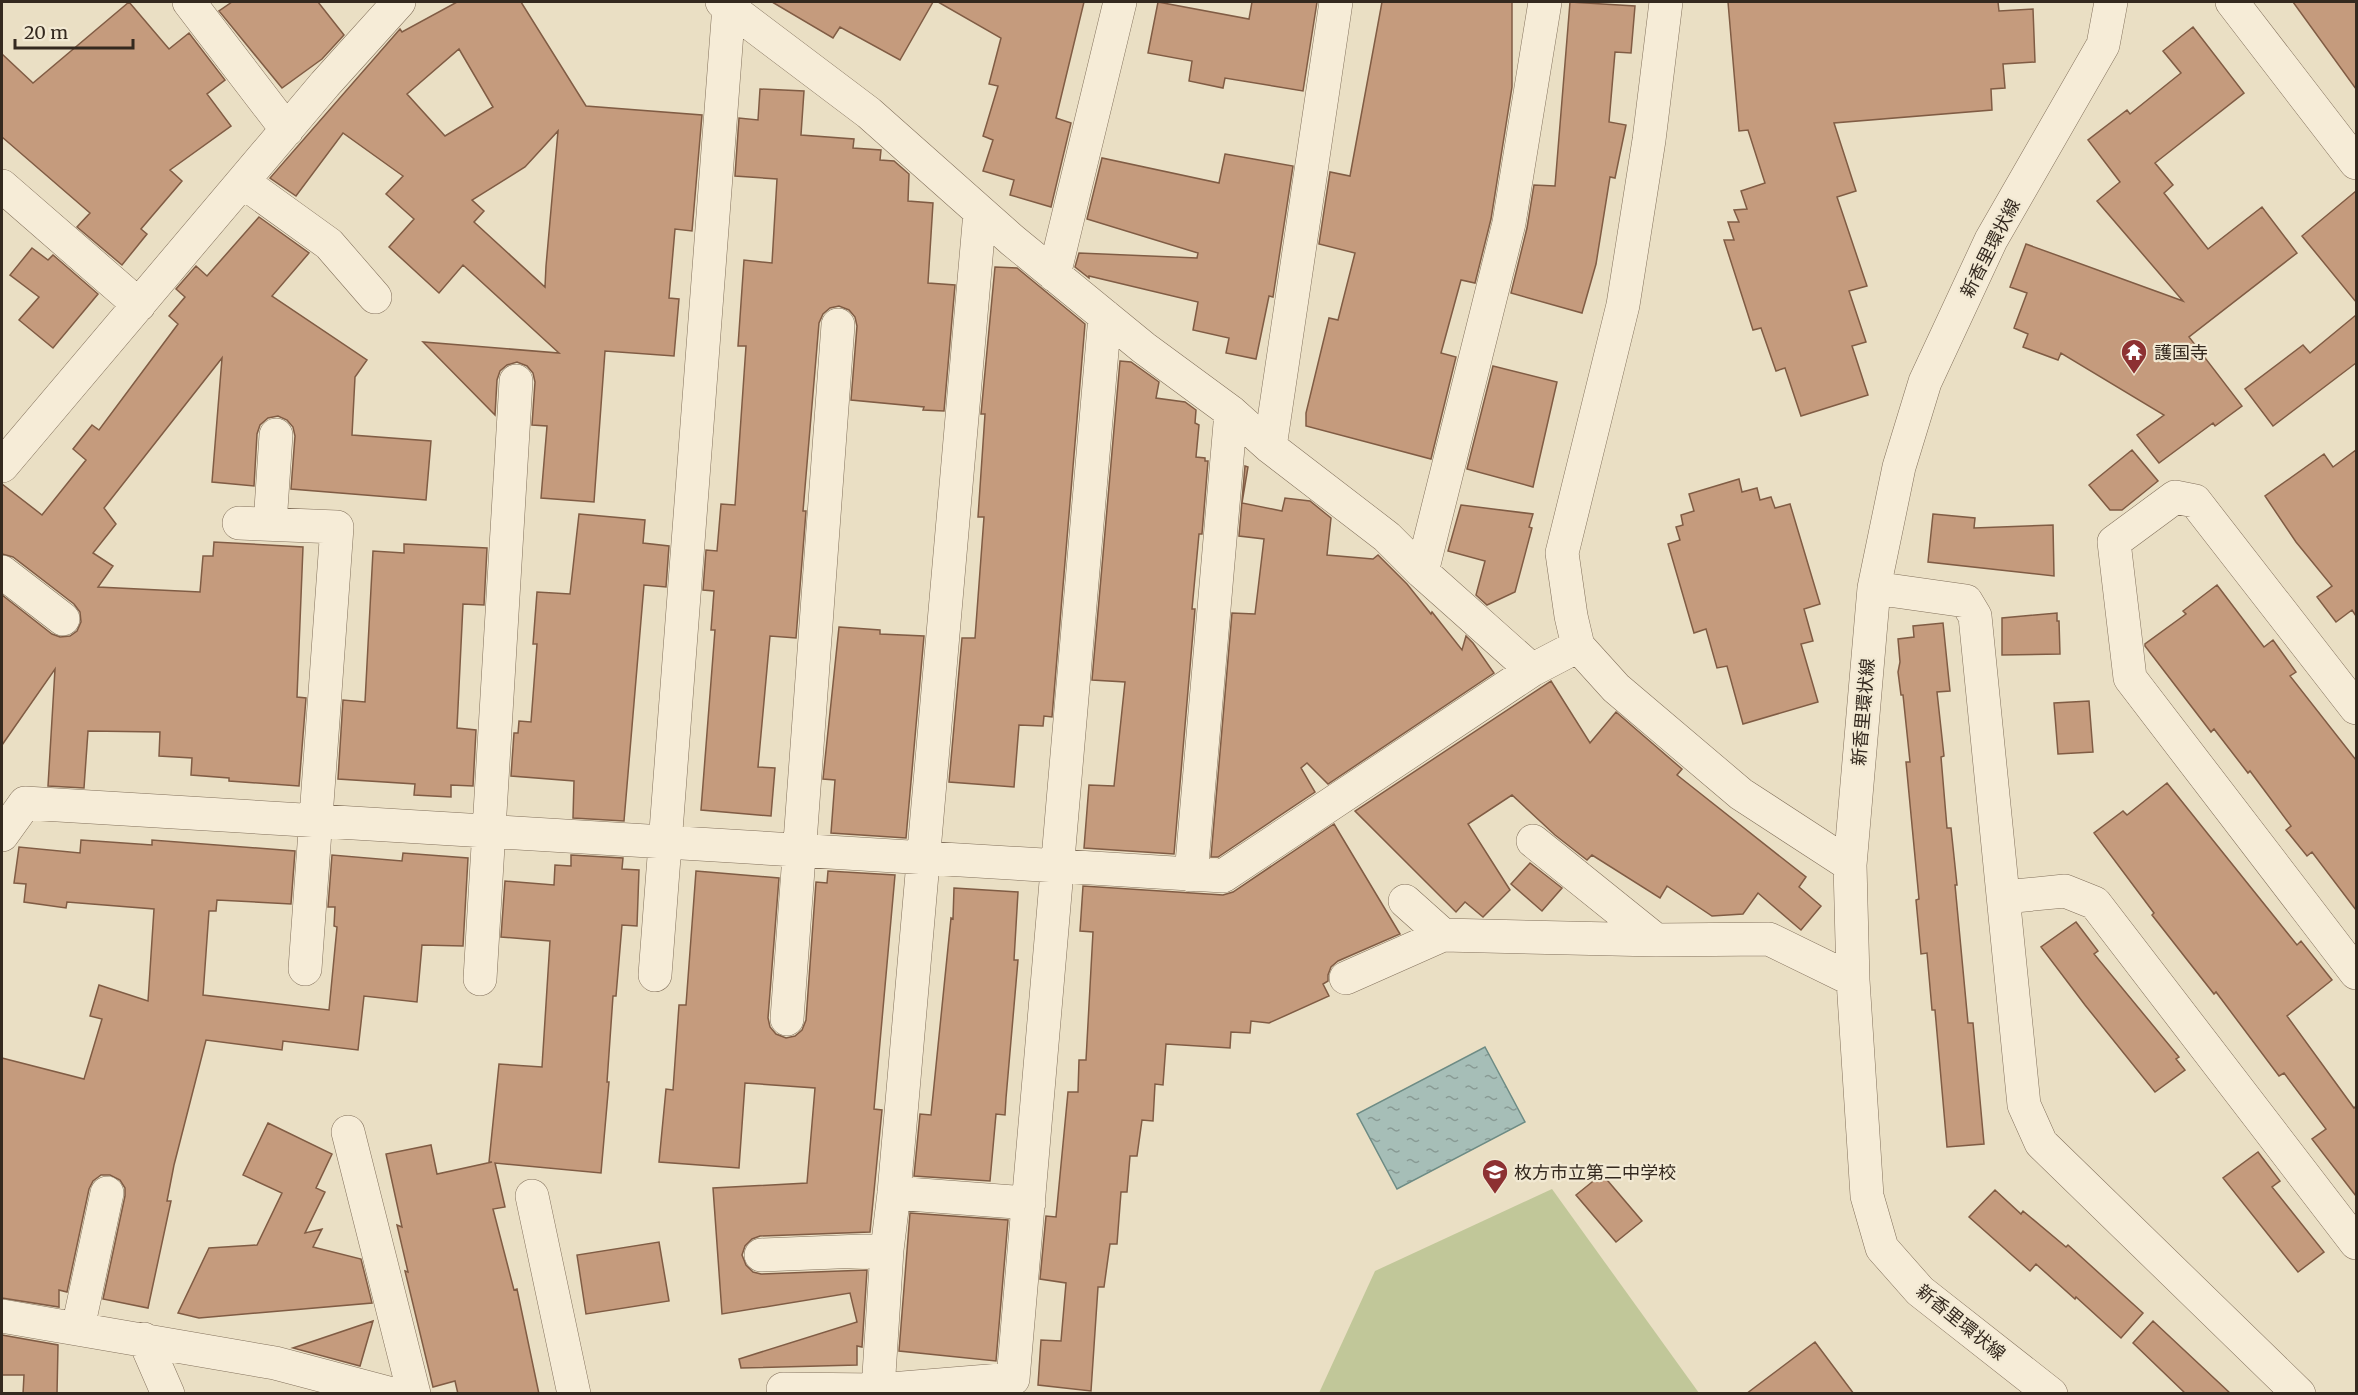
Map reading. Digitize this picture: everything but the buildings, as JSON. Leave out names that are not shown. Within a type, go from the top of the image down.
[{"type":"street","points":[[189,2],[287,130]]},
{"type":"street","points":[[2,466],[325,84],[399,2]]},
{"type":"street","points":[[1054,275],[1120,2]]},
{"type":"street","points":[[1270,447],[1336,2]]},
{"type":"street","points":[[1422,572],[1509,223],[1545,2]]},
{"type":"street","points":[[1666,2],[1623,304],[1562,553],[1570,616],[1578,646],[1616,688],[1741,794],[1850,865]]},
{"type":"street","name":"新香里環状線","points":[[2051,1394],[1920,1291],[1882,1248],[1867,1196],[1853,980],[1850,865],[1874,588],[1899,466],[1925,382],[1991,240],[2103,45],[2111,2]]},
{"type":"street","points":[[2232,2],[2356,163]]},
{"type":"street","points":[[725,4],[869,113],[1054,275],[1387,537],[1422,572],[1532,670]]},
{"type":"street","points":[[656,975],[725,4]]},
{"type":"street","points":[[243,182],[329,244],[375,297]]},
{"type":"street","points":[[2,186],[139,304]]},
{"type":"street","points":[[878,1390],[887,1250],[894,1193],[980,212]]},
{"type":"street","points":[[783,1389],[878,1390],[1017,1386],[1029,1203],[1105,316]]},
{"type":"street","points":[[787,1019],[838,325]]},
{"type":"street","points":[[480,979],[516,381]]},
{"type":"street","points":[[1191,875],[1231,412]]},
{"type":"street","points":[[276,435],[255,523],[337,527],[305,969]]},
{"type":"street","points":[[2356,708],[2195,501],[2175,497],[2114,542],[2130,678],[2356,973]]},
{"type":"street","points":[[2,572],[63,619]]},
{"type":"street","points":[[1874,588],[1966,602],[1975,616],[2025,1106],[2041,1143],[2299,1394]]},
{"type":"street","points":[[2,835],[25,802],[1223,876],[1532,670],[1578,646]]},
{"type":"street","points":[[1533,841],[1656,940]]},
{"type":"street","points":[[2004,897],[2065,891],[2095,903],[2356,1243]]},
{"type":"street","points":[[1405,901],[1443,936]]},
{"type":"street","points":[[1346,978],[1443,936],[1656,940],[1769,939],[1853,980]]},
{"type":"street","points":[[348,1132],[414,1394]]},
{"type":"street","points":[[78,1328],[107,1193]]},
{"type":"street","points":[[894,1193],[1029,1203]]},
{"type":"street","points":[[532,1196],[574,1394]]},
{"type":"street","points":[[761,1255],[887,1250]]},
{"type":"street","points":[[2,1316],[275,1363],[392,1394]]},
{"type":"street","points":[[144,1339],[168,1394]]},
{"type":"green space","points":[[1552,1189],[1699,1393],[1319,1393],[1375,1271]]},
{"type":"water","points":[[1485,1047],[1525,1122],[1397,1189],[1357,1114]]},
{"type":"place","name":"護国寺","points":[[2134,375]]},
{"type":"place","name":"枚方市立第二中学校","points":[[1495,1195]]}]
